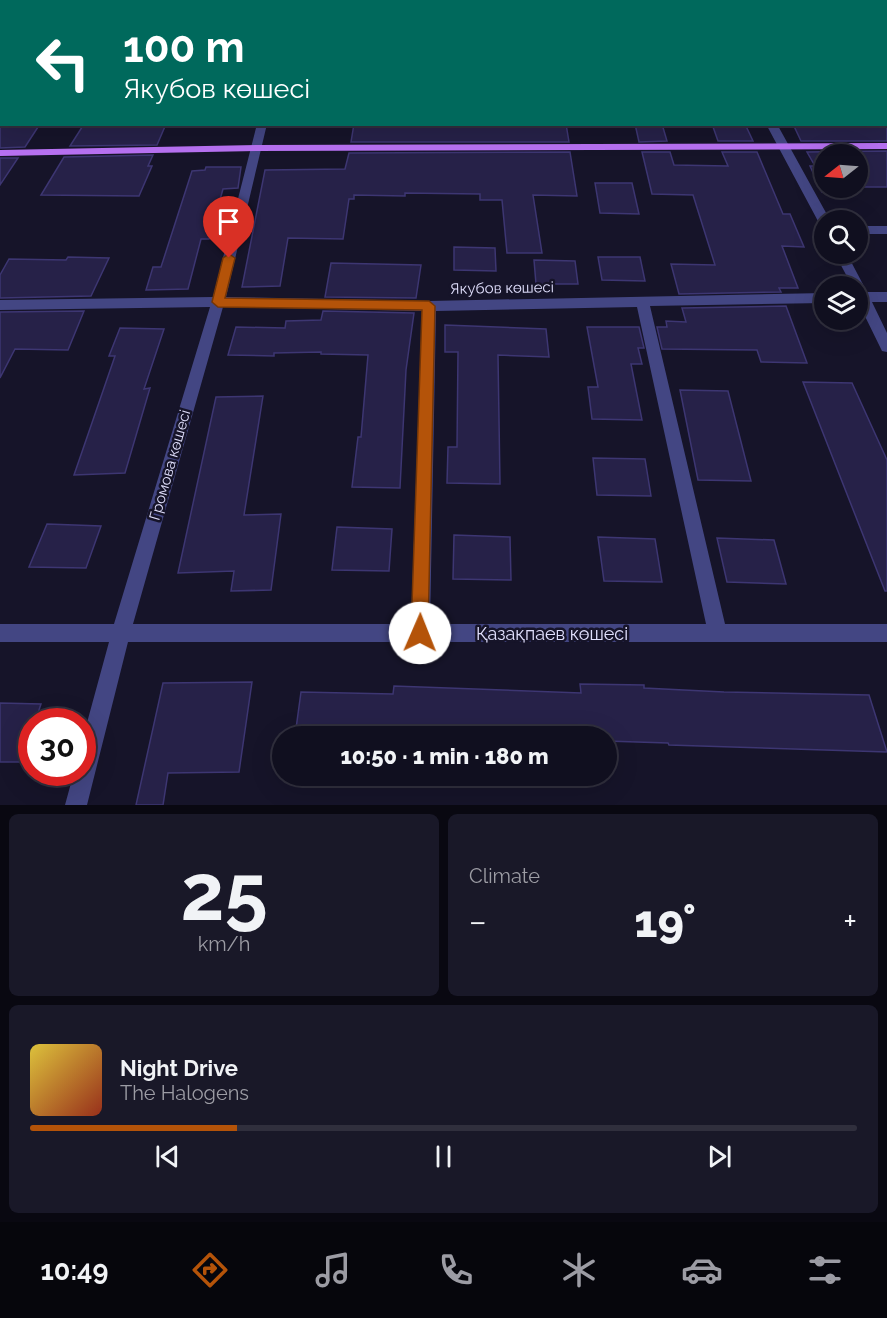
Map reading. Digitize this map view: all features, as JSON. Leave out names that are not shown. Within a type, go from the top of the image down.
[{"type":"main road","points":[[0,153],[256,148],[887,146]]},
{"type":"street","name":"Громова көшесі","points":[[76,805],[122,633],[218,302],[262,126]]},
{"type":"street","points":[[772,126],[818,210]]},
{"type":"street","points":[[868,230],[887,230]]},
{"type":"street","points":[[868,294],[887,297]]},
{"type":"street","name":"Якубов көшесі","points":[[0,305],[218,302],[429,306],[814,298]]},
{"type":"street","points":[[642,302],[718,634]]},
{"type":"street","points":[[420,633],[429,306]]},
{"type":"street","points":[[868,310],[887,347]]},
{"type":"street","name":"Қазақпаев көшесі","points":[[0,633],[887,633]]},
{"type":"building","points":[[0,126],[39,126],[25,147],[0,148]]},
{"type":"building","points":[[83,126],[165,126],[157,145],[70,146]]},
{"type":"building","points":[[354,126],[566,126],[569,142],[351,142]]},
{"type":"building","points":[[635,126],[663,126],[667,141],[639,142]]},
{"type":"building","points":[[713,126],[746,126],[753,141],[718,141]]},
{"type":"building","points":[[794,126],[887,126],[887,141],[801,141]]},
{"type":"building","points":[[868,151],[887,151],[887,187],[868,187]]},
{"type":"building","points":[[570,152],[577,196],[533,195],[542,253],[507,253],[502,200],[480,200],[480,194],[354,195],[354,199],[349,199],[343,239],[288,238],[280,286],[242,287],[265,170],[345,169],[349,153]]},
{"type":"building","points":[[642,152],[670,152],[674,165],[728,166],[722,152],[757,152],[783,214],[790,214],[804,247],[782,246],[798,288],[779,288],[781,292],[679,294],[671,264],[715,265],[693,195],[652,194]]},
{"type":"building","points":[[807,152],[814,152],[814,164]]},
{"type":"building","points":[[153,155],[148,166],[152,166],[139,196],[41,195],[64,157]]},
{"type":"building","points":[[0,158],[18,158],[0,185]]},
{"type":"building","points":[[206,167],[241,167],[238,188],[223,189],[209,239],[201,239],[188,289],[146,290],[153,267],[161,267],[192,171],[205,170]]},
{"type":"building","points":[[595,183],[632,183],[639,214],[600,213]]},
{"type":"building","points":[[454,247],[495,248],[496,271],[454,270]]},
{"type":"building","points":[[68,257],[109,258],[91,296],[0,298],[0,275],[9,259],[66,260]]},
{"type":"building","points":[[598,257],[640,257],[645,281],[602,280]]},
{"type":"building","points":[[534,260],[575,261],[578,284],[536,284]]},
{"type":"building","points":[[331,263],[421,265],[416,298],[325,297]]},
{"type":"building","points":[[786,306],[807,363],[761,362],[757,350],[662,349],[657,327],[667,327],[666,321],[686,322],[682,308]]},
{"type":"building","points":[[84,311],[68,350],[15,349],[0,378],[0,312]]},
{"type":"building","points":[[323,311],[414,313],[406,370],[400,488],[352,487],[358,437],[361,437],[368,355],[321,354],[321,352],[274,353],[274,356],[228,355],[236,327],[285,328],[286,321],[321,320]]},
{"type":"building","points":[[445,325],[546,329],[549,357],[498,355],[500,484],[447,483],[448,447],[457,447],[458,352],[445,352]]},
{"type":"building","points":[[587,327],[639,327],[644,348],[638,348],[642,364],[631,364],[642,420],[592,419],[588,387],[598,387]]},
{"type":"building","points":[[120,328],[164,329],[144,389],[150,388],[125,473],[74,475],[115,356],[109,356]]},
{"type":"building","points":[[803,382],[852,383],[887,460],[887,591],[885,591]]},
{"type":"building","points":[[680,390],[728,391],[751,481],[698,480]]},
{"type":"building","points":[[263,396],[244,515],[281,514],[271,590],[231,591],[234,571],[178,573],[216,397]]},
{"type":"building","points":[[593,458],[645,459],[651,496],[597,495]]},
{"type":"building","points":[[47,524],[101,526],[86,568],[29,567]]},
{"type":"building","points":[[337,527],[392,529],[389,571],[332,570]]},
{"type":"building","points":[[454,535],[510,537],[511,580],[453,579]]},
{"type":"building","points":[[598,537],[655,539],[662,582],[604,581]]},
{"type":"building","points":[[717,538],[774,540],[786,584],[727,582]]},
{"type":"building","points":[[252,682],[239,772],[168,773],[163,805],[136,805],[163,683]]},
{"type":"building","points":[[580,684],[644,685],[644,688],[724,692],[869,695],[887,752],[617,741],[617,726],[296,726],[301,692],[393,694],[394,686],[581,693]]},
{"type":"building","points":[[0,703],[41,704],[40,708],[18,708],[18,762],[0,762]]},
{"type":"route","points":[[229,258],[218,302],[429,306],[420,633]]}]
